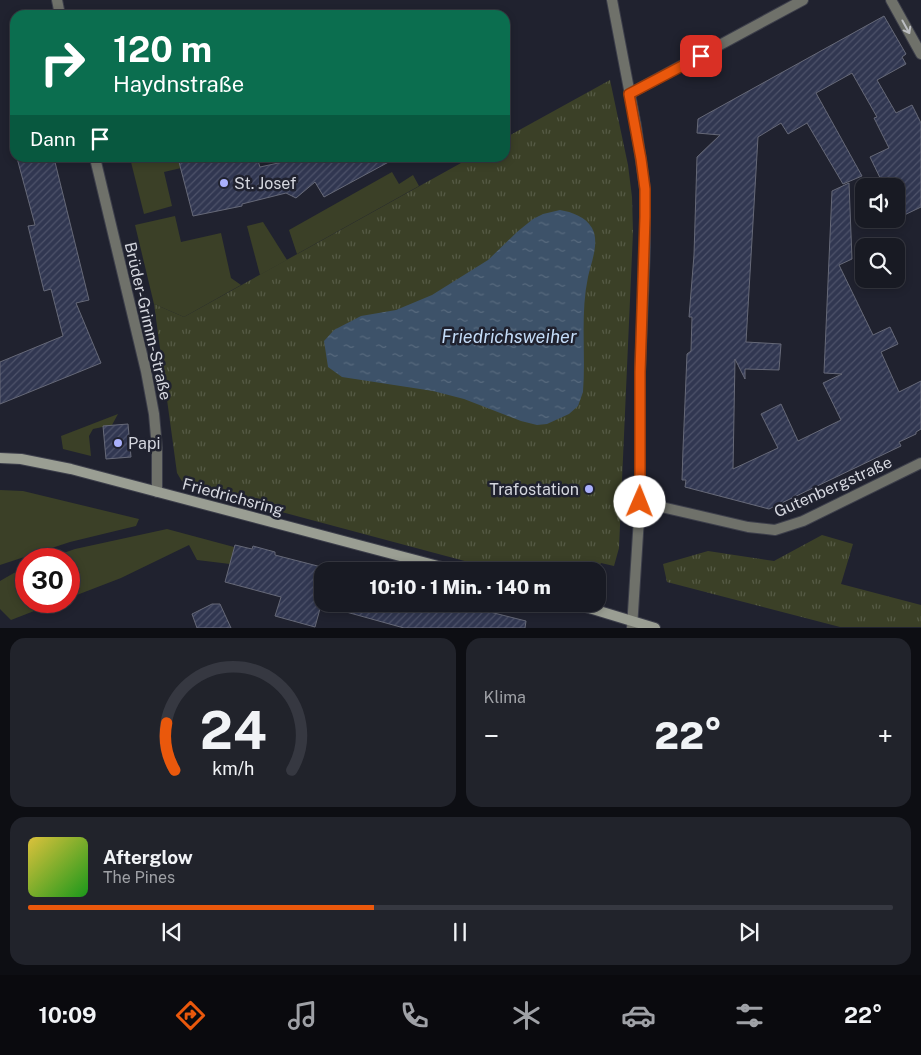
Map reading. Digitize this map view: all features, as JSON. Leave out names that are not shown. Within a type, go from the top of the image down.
[{"type":"street","points":[[612,0],[645,189],[640,372],[640,502],[632,624]]},
{"type":"street","points":[[629,94],[803,0]]},
{"type":"street","points":[[891,0],[921,54]]},
{"type":"street","name":"Brüder-Grimm-Straße","points":[[96,162],[149,388],[157,448],[157,492]]},
{"type":"street","name":"Friedrichsring","points":[[0,458],[21,459],[71,469],[423,562]]},
{"type":"street","name":"Gutenbergstraße","points":[[640,502],[748,527],[775,530],[803,521],[921,463]]},
{"type":"street","points":[[598,612],[632,624],[655,628]]},
{"type":"green space","points":[[610,80],[628,165],[632,197],[633,232],[619,548],[614,566],[606,564],[606,562],[468,562],[192,488],[183,483],[177,473],[154,304],[184,317],[463,162],[510,162],[510,135]]},
{"type":"green space","points":[[131,162],[179,162],[181,168],[164,172],[172,206],[144,214]]},
{"type":"green space","points":[[392,172],[399,184],[413,175],[419,186],[297,254],[289,230]]},
{"type":"green space","points":[[175,216],[181,242],[221,233],[231,278],[241,285],[184,317],[154,304],[135,225]]},
{"type":"green space","points":[[263,222],[287,260],[260,275],[247,226]]},
{"type":"green space","points":[[118,414],[112,425],[93,429],[89,436],[91,456],[63,449],[61,436]]},
{"type":"green space","points":[[0,490],[23,491],[139,519],[136,526],[52,548],[15,548],[15,560],[0,565]]},
{"type":"green space","points":[[167,529],[234,547],[230,564],[197,560],[189,545],[121,578],[80,594],[80,548]]},
{"type":"green space","points":[[822,535],[853,544],[841,584],[921,605],[921,627],[840,627],[667,582],[663,564],[708,551],[774,561]]},
{"type":"green space","points":[[15,572],[15,613],[29,613],[11,620],[0,609],[0,581]]},
{"type":"water","name":"Friedrichsweiher","points":[[560,210],[574,214],[586,221],[592,228],[595,240],[584,306],[583,392],[578,406],[569,414],[547,424],[537,425],[521,421],[464,399],[433,391],[342,377],[328,367],[324,341],[334,330],[361,316],[396,310],[432,295],[488,260],[533,219],[543,214]]},
{"type":"building","points":[[884,16],[906,54],[902,57],[906,64],[877,80],[896,113],[912,105],[921,123],[921,207],[905,215],[905,178],[880,178],[870,157],[889,148],[874,118],[877,117],[852,73],[816,93],[862,176],[843,184],[807,123],[788,134],[781,123],[758,137],[746,342],[781,344],[779,370],[745,369],[745,379],[735,359],[733,469],[778,448],[761,414],[781,404],[798,441],[841,420],[823,383],[842,374],[824,373],[832,191],[849,183],[852,259],[839,265],[873,335],[890,327],[898,344],[881,352],[899,392],[921,381],[921,429],[916,434],[899,442],[901,446],[769,509],[685,487],[686,480],[682,480],[687,354],[691,351],[692,317],[689,317],[694,255],[697,157],[720,135],[697,133],[698,119]]},
{"type":"building","points":[[18,162],[55,162],[89,300],[76,303],[101,363],[0,404],[0,362],[63,336],[51,289],[44,291],[28,226],[35,225]]},
{"type":"building","points":[[179,162],[258,162],[260,167],[283,162],[389,162],[324,197],[315,182],[296,198],[286,193],[242,204],[242,206],[193,216]]},
{"type":"building","points":[[128,424],[131,457],[106,459],[103,426]]},
{"type":"building","points":[[235,545],[252,549],[253,546],[275,552],[275,555],[314,565],[314,612],[319,612],[315,627],[275,616],[281,597],[225,582]]},
{"type":"building","points":[[212,604],[220,604],[231,628],[197,628],[192,614]]},
{"type":"building","points":[[346,612],[490,612],[526,621],[525,628],[404,628]]},
{"type":"place","name":"St. Josef","points":[[224,183]]},
{"type":"place","name":"Papi","points":[[118,443]]},
{"type":"place","name":"Trafostation","points":[[589,489]]},
{"type":"route","points":[[640,502],[640,372],[645,247],[645,189],[636,126],[629,94],[701,56]]}]
